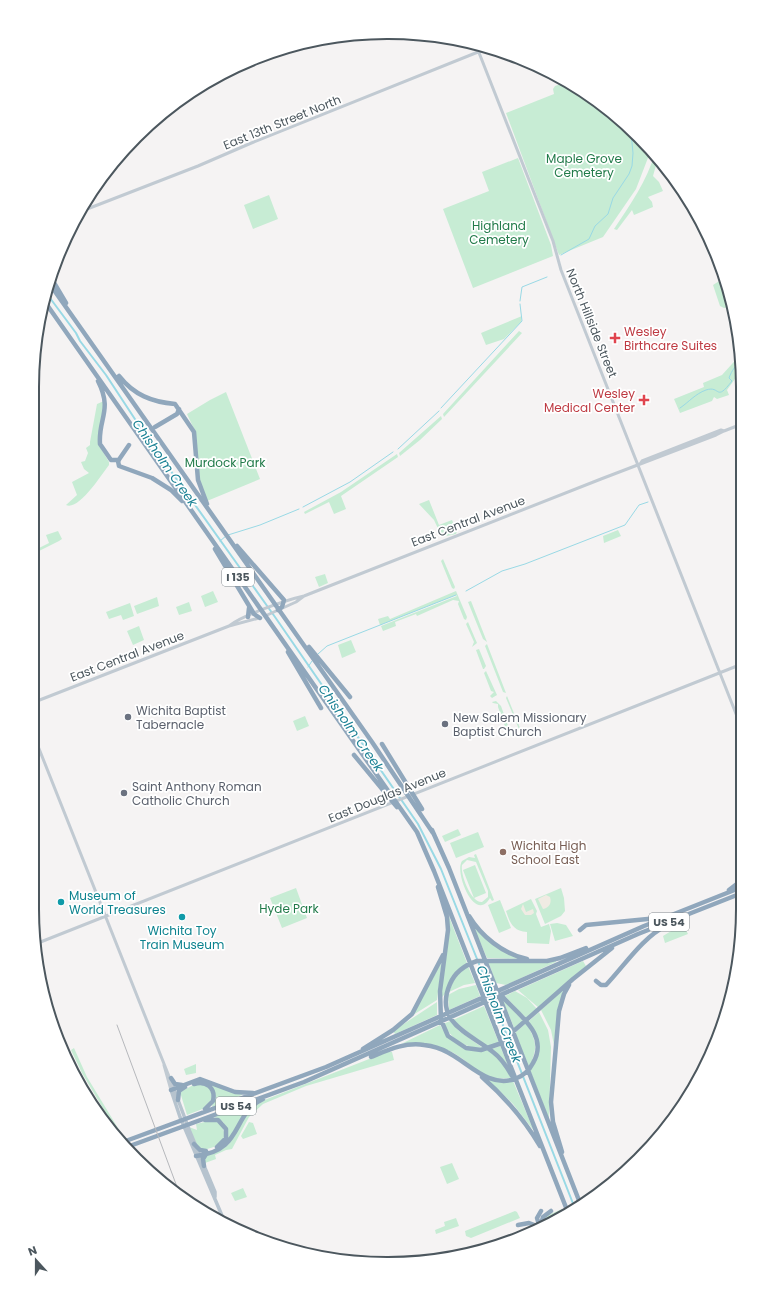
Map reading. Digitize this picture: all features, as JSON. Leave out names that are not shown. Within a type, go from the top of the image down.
[{"type":"highway","points":[[55,284],[84,332]]},
{"type":"highway","name":"I 135","points":[[53,289],[291,626],[433,833],[449,868],[458,893]]},
{"type":"highway","name":"I 135","points":[[49,308],[417,832],[434,871],[566,1207]]},
{"type":"highway","points":[[96,349],[122,381],[136,392],[155,401],[175,404],[179,408],[194,433],[197,476],[201,491],[215,519]]},
{"type":"highway","points":[[88,362],[101,387],[105,404],[100,444],[111,460],[120,460]]},
{"type":"highway","points":[[155,427],[177,414],[179,408]]},
{"type":"highway","points":[[129,445],[118,464],[121,467],[140,472],[159,482],[176,495],[195,516]]},
{"type":"highway","points":[[220,526],[284,602],[278,608]]},
{"type":"highway","points":[[203,527],[243,597],[249,609],[248,617]]},
{"type":"highway","points":[[243,597],[254,614],[260,618]]},
{"type":"highway","points":[[273,626],[321,708]]},
{"type":"highway","points":[[291,626],[350,697]]},
{"type":"highway","points":[[382,744],[398,769],[433,833]]},
{"type":"highway","points":[[354,755],[417,832]]},
{"type":"highway","points":[[434,871],[448,930],[440,991],[440,1020],[448,1036],[466,1048],[481,1050],[494,1047],[504,1041],[598,958],[638,934]]},
{"type":"highway","points":[[711,899],[736,884]]},
{"type":"highway","name":"US 54","points":[[595,949],[614,939],[675,913],[736,889]]},
{"type":"highway","points":[[458,893],[470,917],[484,935],[511,953],[537,961]]},
{"type":"highway","points":[[458,893],[579,1200]]},
{"type":"highway","name":"US 54","points":[[127,1140],[383,1045],[397,1042],[432,1024],[581,955],[736,895]]},
{"type":"highway","points":[[580,930],[584,924],[638,921],[675,913]]},
{"type":"highway","points":[[604,992],[606,984],[655,933],[684,916]]},
{"type":"highway","points":[[383,1045],[393,1030],[412,1014],[442,959],[447,942]]},
{"type":"highway","points":[[526,1106],[512,1076],[502,1061],[492,1051],[463,1033],[451,1018],[447,1004],[447,992],[459,970],[477,961],[554,960],[581,955],[595,949]]},
{"type":"highway","points":[[383,1045],[397,1042],[416,1044],[448,1052],[490,1079],[503,1081],[521,1076],[533,1063],[537,1047],[534,1033],[527,1021],[500,993],[486,965]]},
{"type":"highway","points":[[567,1170],[551,1115],[552,1095],[560,1005],[567,989],[578,975]]},
{"type":"highway","points":[[596,981],[601,986],[606,984]]},
{"type":"highway","name":"US 54","points":[[132,1145],[279,1092],[326,1073],[383,1045]]},
{"type":"highway","points":[[468,1066],[500,1093],[520,1114],[540,1147],[558,1186]]},
{"type":"highway","points":[[171,1078],[178,1085],[189,1083]]},
{"type":"highway","points":[[173,1090],[200,1079],[227,1090],[242,1094],[268,1089]]},
{"type":"highway","points":[[173,1090],[201,1082],[209,1086],[213,1092],[214,1099],[210,1106],[192,1117]]},
{"type":"highway","points":[[178,1100],[179,1091],[184,1087]]},
{"type":"highway","points":[[198,1155],[228,1144],[253,1106],[279,1092]]},
{"type":"highway","points":[[194,1122],[214,1119],[222,1122],[225,1126],[227,1134],[224,1141],[217,1147],[207,1152],[203,1159],[204,1166]]},
{"type":"highway","points":[[194,1144],[200,1150],[207,1152]]},
{"type":"highway","points":[[541,1221],[543,1217],[551,1211]]},
{"type":"highway","points":[[537,1217],[541,1212]]},
{"type":"highway","points":[[531,1215],[537,1217]]},
{"type":"highway","points":[[537,1217],[539,1222]]},
{"type":"highway","points":[[518,1224],[535,1224]]},
{"type":"main road","name":"East 13th Street North","points":[[89,208],[198,166],[256,141],[479,52]]},
{"type":"main road","name":"North Hillside Street","points":[[479,52],[553,241],[561,270],[639,464],[736,714]]},
{"type":"main road","name":"East Central Avenue","points":[[639,464],[642,461],[736,426]]},
{"type":"main road","name":"East Central Avenue","points":[[284,602],[304,596],[639,464],[701,442],[722,433],[722,431]]},
{"type":"main road","name":"East Central Avenue","points":[[39,700],[229,626],[254,614],[301,600],[304,596]]},
{"type":"main road","name":"East Central Avenue","points":[[229,626],[260,618],[278,608]]},
{"type":"main road","name":"East Douglas Avenue","points":[[41,942],[736,666]]},
{"type":"main road","points":[[39,749],[164,1064],[180,1117],[204,1166],[215,1192],[215,1198]]},
{"type":"main road","points":[[164,1064],[171,1078],[173,1090],[222,1215]]},
{"type":"green space","name":"Maple Grove Cemetery","points":[[559,84],[562,86],[600,111],[617,125],[649,156],[636,189],[603,237],[559,255],[506,113],[554,94],[553,89],[555,86]]},
{"type":"green space","name":"Highland Cemetery","points":[[518,158],[551,245],[553,256],[473,288],[443,209],[489,191],[482,172]]},
{"type":"green space","points":[[653,161],[656,165],[653,176],[659,182],[663,191],[648,197],[652,202],[653,207],[634,215],[632,210],[617,230],[614,229],[643,183]]},
{"type":"green space","points":[[269,195],[278,219],[253,229],[244,205]]},
{"type":"green space","points":[[720,281],[726,307],[720,306],[713,285]]},
{"type":"green space","points":[[522,316],[521,322],[504,339],[486,345],[481,333]]},
{"type":"green space","points":[[519,331],[522,333],[444,417],[443,414]]},
{"type":"green space","points":[[735,361],[736,378],[727,390],[729,395],[717,399],[714,397],[712,401],[680,413],[674,399],[704,387],[703,383],[722,375]]},
{"type":"green space","name":"Murdock Park","points":[[226,392],[260,479],[207,501],[200,481],[194,429],[187,414]]},
{"type":"green space","points":[[104,401],[100,447],[109,462],[109,465],[83,498],[77,503],[66,505],[77,495],[72,482],[89,473],[84,469],[81,462],[85,461],[88,453],[86,448],[90,445],[97,404]]},
{"type":"green space","points":[[441,416],[442,419],[420,440],[400,456],[399,453]]},
{"type":"green space","points":[[397,454],[398,457],[341,496],[346,509],[334,514],[329,502],[305,514],[304,512],[341,492]]},
{"type":"green space","points":[[429,500],[439,525],[452,520],[457,531],[456,534],[442,537],[434,520],[419,504]]},
{"type":"green space","points":[[618,530],[621,536],[604,543],[603,536]]},
{"type":"green space","points":[[58,531],[62,539],[39,551],[39,548],[49,543],[46,535]]},
{"type":"green space","points":[[443,559],[455,587],[454,589],[452,588],[441,561]]},
{"type":"green space","points":[[325,574],[328,583],[319,587],[315,577]]},
{"type":"green space","points":[[213,591],[218,602],[205,607],[201,596]]},
{"type":"green space","points":[[456,591],[467,617],[466,620],[464,619],[458,604],[459,601],[453,600],[417,616],[416,614],[395,622],[396,626],[383,631],[381,626],[457,596],[456,595],[380,625],[378,619],[388,616],[390,619]]},
{"type":"green space","points":[[157,597],[159,606],[137,614],[134,606]]},
{"type":"green space","points":[[471,601],[487,642],[483,639],[468,602]]},
{"type":"green space","points":[[189,602],[192,611],[179,615],[176,607]]},
{"type":"green space","points":[[130,603],[134,616],[123,620],[121,615],[109,619],[106,612]]},
{"type":"green space","points":[[468,622],[477,643],[472,647],[474,642],[466,624]]},
{"type":"green space","points":[[139,626],[144,640],[133,645],[127,631]]},
{"type":"green space","points":[[351,640],[356,652],[342,658],[338,645]]},
{"type":"green space","points":[[487,644],[506,693],[503,692],[485,646]]},
{"type":"green space","points":[[479,649],[486,666],[484,669],[476,650]]},
{"type":"green space","points":[[486,671],[497,695],[492,698],[490,696],[494,692],[491,691],[484,673]]},
{"type":"green space","points":[[507,696],[522,733],[521,734],[506,698]]},
{"type":"green space","points":[[496,701],[501,706],[512,737],[508,735],[498,704],[492,702]]},
{"type":"green space","points":[[305,716],[309,726],[297,731],[293,721]]},
{"type":"green space","points":[[458,829],[461,835],[445,842],[442,836]]},
{"type":"green space","points":[[478,832],[484,847],[456,858],[450,843]]},
{"type":"green space","points":[[476,854],[494,900],[492,901],[490,898],[484,904],[478,905],[472,901],[467,893],[463,884],[460,867],[462,861],[469,857],[475,858],[474,855]],"holes":[[[467,860],[476,862],[488,891],[488,897],[482,902],[478,901],[470,893],[462,869],[462,865]]]},
{"type":"green space","points":[[475,865],[486,893],[474,898],[463,870]]},
{"type":"green space","name":"Hyde Park","points":[[296,888],[307,918],[282,928],[270,898]]},
{"type":"green space","points":[[561,888],[564,898],[565,911],[561,916],[545,924],[535,899]]},
{"type":"green space","points":[[531,899],[537,911],[536,914],[541,927],[549,924],[551,931],[549,944],[527,943],[527,932],[515,928],[509,919],[506,911]]},
{"type":"green space","points":[[500,900],[511,928],[499,933],[488,905]]},
{"type":"green space","points":[[448,914],[467,963],[455,976],[448,990],[441,998],[448,946]]},
{"type":"green space","points":[[557,923],[566,925],[573,936],[555,941],[550,924]]},
{"type":"green space","points":[[681,925],[684,926],[688,934],[665,943],[663,936]]},
{"type":"green space","points":[[473,926],[480,933],[521,959],[487,958]]},
{"type":"green space","points":[[442,961],[437,1000],[413,1015]]},
{"type":"green space","points":[[488,961],[556,962],[506,985],[496,983]]},
{"type":"green space","points":[[583,961],[586,966],[539,1008],[518,990]]},
{"type":"green space","points":[[468,966],[475,983],[464,985],[449,992],[455,977]]},
{"type":"green space","points":[[476,985],[480,996],[449,1010],[448,995],[459,989]]},
{"type":"green space","points":[[564,989],[558,1008],[554,1045],[551,1030],[541,1010]]},
{"type":"green space","points":[[515,991],[527,998],[537,1009],[527,1019],[505,996]]},
{"type":"green space","points":[[502,998],[524,1022],[515,1030]]},
{"type":"green space","points":[[437,1002],[437,1015],[395,1034],[393,1031]]},
{"type":"green space","points":[[484,1006],[499,1043],[490,1047],[483,1044],[453,1020]]},
{"type":"green space","points":[[539,1012],[548,1030],[551,1047],[549,1119],[530,1070],[538,1049],[529,1021]]},
{"type":"green space","points":[[450,1021],[459,1031],[483,1048],[470,1047],[455,1038],[443,1024]]},
{"type":"green space","points":[[526,1023],[535,1045],[534,1055],[529,1067],[515,1033]]},
{"type":"green space","points":[[440,1025],[450,1039],[463,1047],[491,1052],[501,1062],[511,1078],[491,1077],[483,1074],[456,1054],[442,1048],[407,1043],[401,1044]]},
{"type":"green space","points":[[500,1046],[508,1065],[491,1049]]},
{"type":"green space","points":[[74,1048],[87,1077],[121,1133],[106,1114],[82,1073],[71,1050]]},
{"type":"green space","points":[[387,1052],[392,1052],[394,1060],[306,1086],[263,1104],[249,1117],[232,1149],[215,1155],[216,1159],[205,1163],[205,1156],[229,1144],[248,1112],[262,1101]]},
{"type":"green space","points":[[196,1064],[196,1073],[186,1075],[184,1069]]},
{"type":"green space","points":[[198,1080],[242,1095],[212,1107],[214,1092]]},
{"type":"green space","points":[[488,1080],[513,1081],[534,1131],[513,1104]]},
{"type":"green space","points":[[197,1083],[209,1087],[213,1097],[205,1108],[187,1115],[180,1092]]},
{"type":"green space","points":[[254,1102],[231,1139],[222,1145],[227,1129],[223,1122],[214,1117]]},
{"type":"green space","points":[[213,1120],[222,1124],[225,1136],[217,1146],[204,1150],[197,1146],[189,1127],[197,1130],[196,1124]]},
{"type":"green space","points":[[249,1122],[253,1123],[257,1134],[243,1139],[241,1136]]},
{"type":"green space","points":[[452,1163],[459,1179],[447,1184],[440,1167]]},
{"type":"green space","points":[[243,1188],[247,1197],[235,1201],[231,1193]]},
{"type":"green space","points":[[562,1209],[562,1210],[544,1220],[546,1216]]},
{"type":"green space","points":[[515,1211],[520,1218],[471,1238],[466,1236],[465,1231]]},
{"type":"green space","points":[[456,1218],[459,1226],[436,1234],[435,1230],[445,1226],[444,1222]]},
{"type":"sand","points":[[546,895],[551,899],[547,908],[543,909],[538,899]]},
{"type":"sand","points":[[523,904],[526,912],[533,909],[534,913],[531,915],[525,915],[521,909]]},
{"type":"waterway","points":[[561,255],[589,239],[595,226],[608,214],[613,198],[629,174],[632,166],[632,139]]},
{"type":"waterway","points":[[520,301],[522,287],[547,277]]},
{"type":"waterway","name":"Chisholm Creek","points":[[51,299],[106,375],[148,439],[275,617],[418,824],[441,869],[491,994]]},
{"type":"waterway","points":[[441,408],[522,321],[520,304]]},
{"type":"waterway","points":[[680,408],[695,396],[706,390],[711,389],[718,392],[723,391],[732,381],[729,378],[735,367]]},
{"type":"waterway","points":[[398,449],[439,411]]},
{"type":"waterway","points":[[303,507],[350,482],[393,452]]},
{"type":"waterway","points":[[466,591],[502,571],[525,564],[625,525],[639,505],[648,502]]},
{"type":"waterway","points":[[228,535],[260,525],[299,509]]},
{"type":"waterway","name":"Chisholm Creek","points":[[220,541],[226,536]]},
{"type":"waterway","points":[[318,654],[327,646],[456,595]]},
{"type":"waterway","name":"Chisholm Creek","points":[[308,667],[312,661]]},
{"type":"waterway","name":"Chisholm Creek","points":[[493,1000],[573,1203]]},
{"type":"railway","points":[[117,1025],[177,1186]]},
{"type":"place","name":"Wesley Birthcare Suites","points":[[615,338]]},
{"type":"place","name":"Wesley Medical Center","points":[[644,400]]},
{"type":"place","name":"Wichita Baptist Tabernacle","points":[[128,717]]},
{"type":"place","name":"New Salem Missionary Baptist Church","points":[[445,724]]},
{"type":"place","name":"Saint Anthony Roman Catholic Church","points":[[124,793]]},
{"type":"place","name":"Wichita High School East","points":[[503,852]]},
{"type":"place","name":"Museum of World Treasures","points":[[61,902]]},
{"type":"place","name":"Wichita Toy Train Museum","points":[[182,917]]}]
